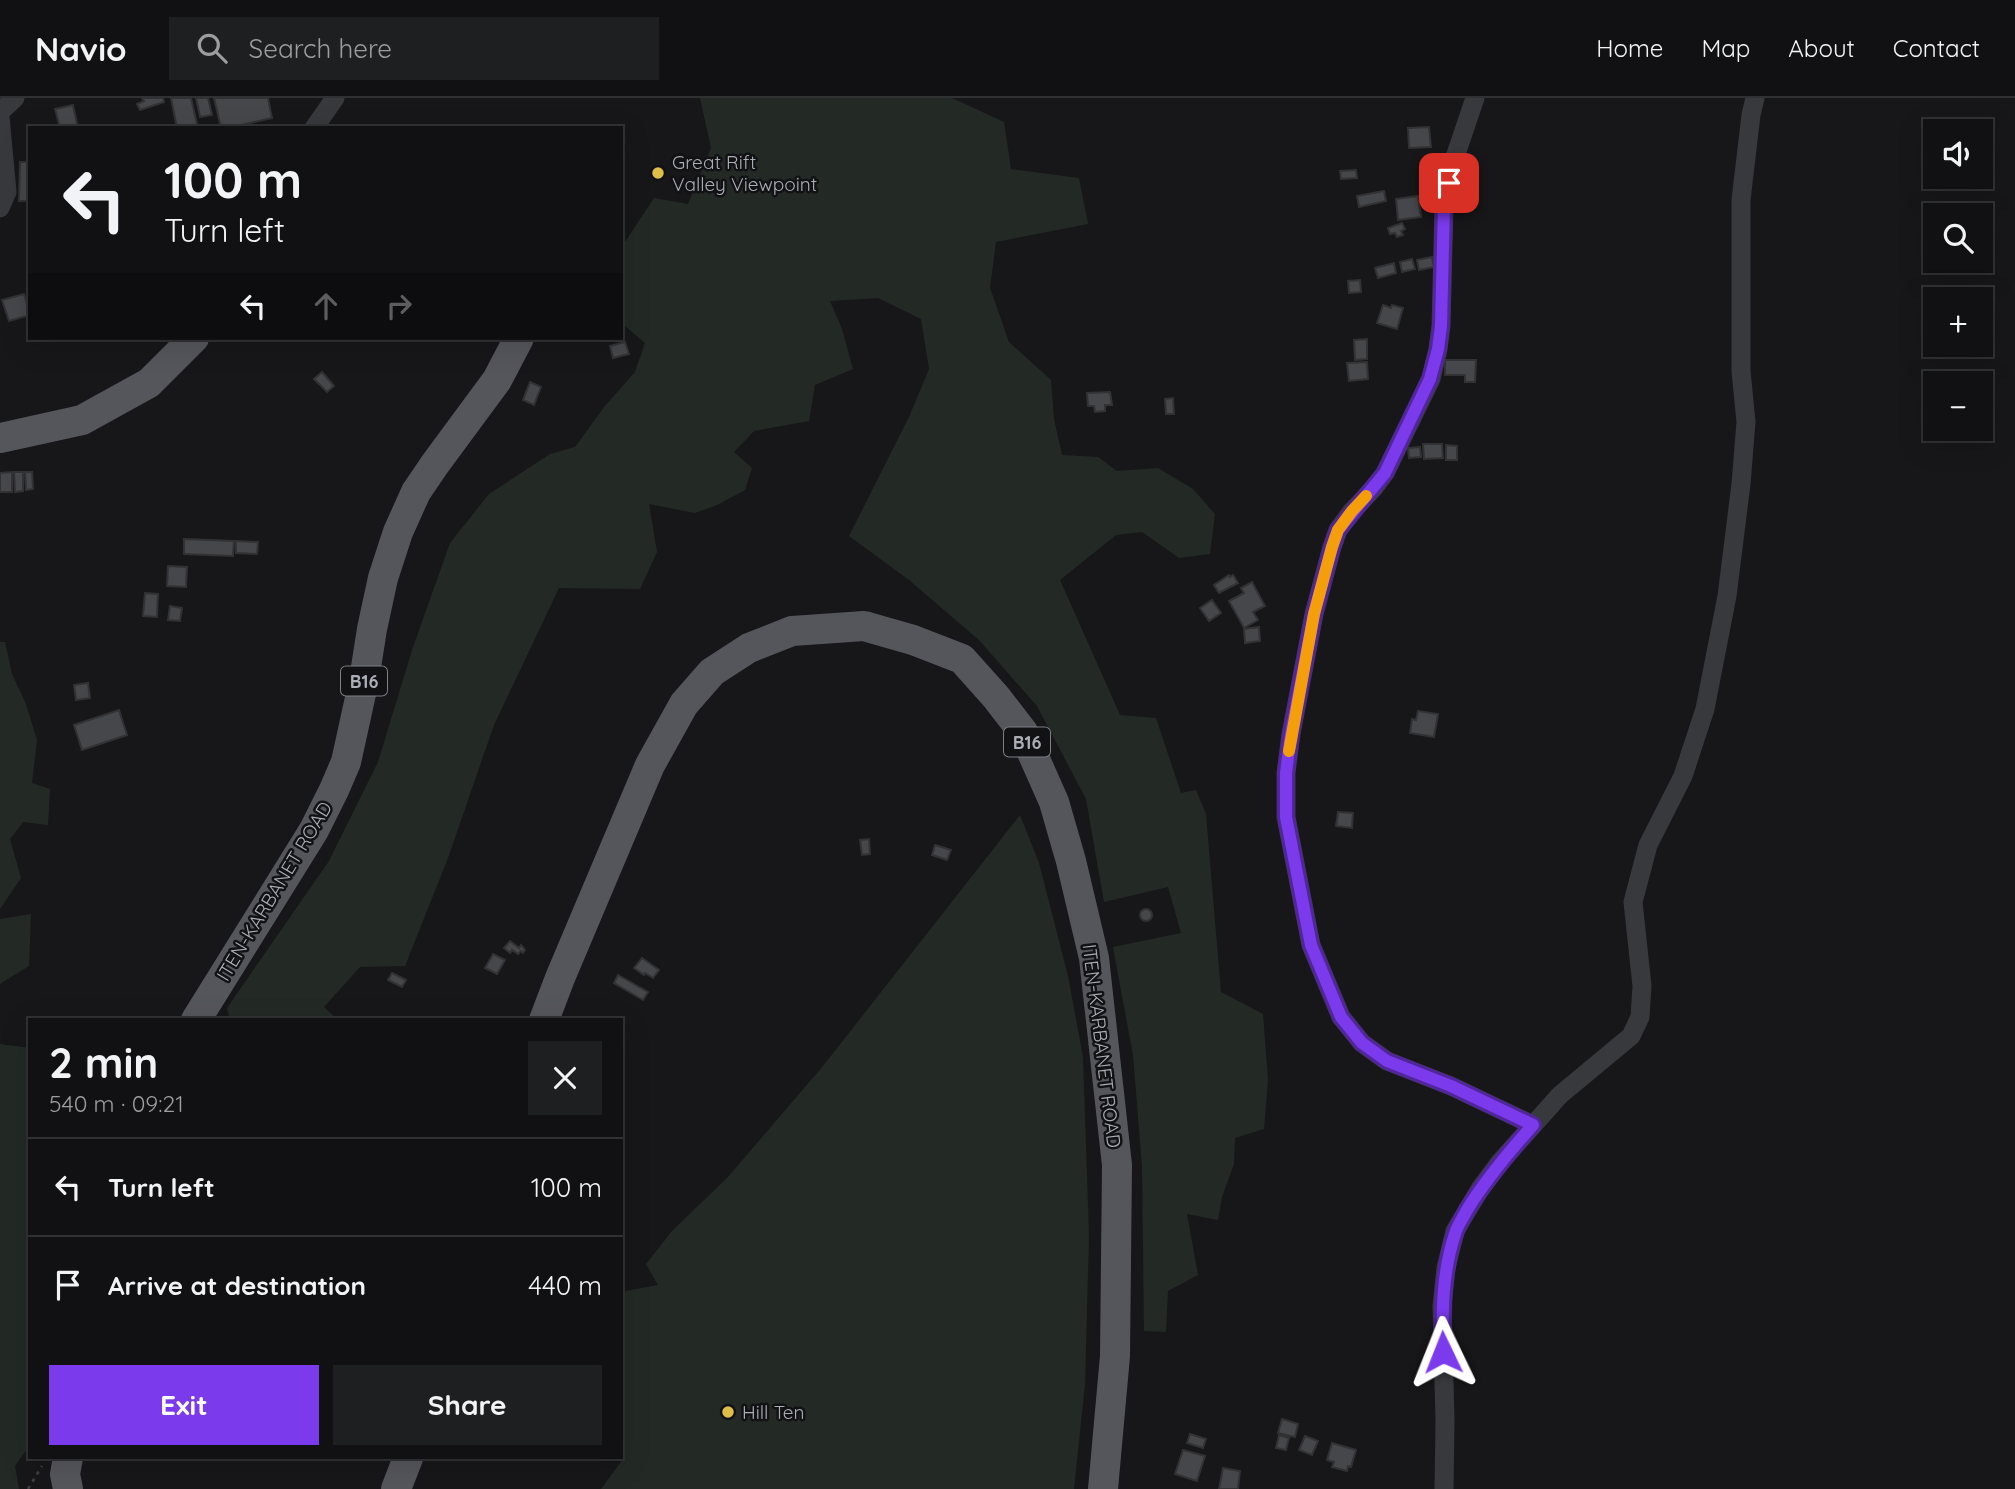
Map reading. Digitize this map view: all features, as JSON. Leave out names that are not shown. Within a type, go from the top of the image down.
[{"type":"main road","points":[[0,438],[82,420],[149,383],[192,340]]},
{"type":"main road","name":"ITEN-KARBANET ROAD","points":[[196,1018],[314,830],[346,762],[383,578],[398,532],[416,492],[497,380],[518,340]]},
{"type":"main road","name":"ITEN-KARBANET ROAD","points":[[545,1018],[559,978],[650,765],[684,704],[712,672],[749,648],[792,631],[864,626],[913,640],[962,660],[1023,732],[1054,802],[1094,958],[1117,1165],[1115,1356],[1103,1489]]},
{"type":"main road","points":[[68,1459],[65,1474],[68,1489]]},
{"type":"main road","points":[[396,1489],[408,1459]]},
{"type":"street","points":[[0,208],[7,192],[0,114],[15,98]]},
{"type":"street","points":[[315,126],[335,98]]},
{"type":"street","points":[[1475,98],[1454,160],[1444,206],[1438,349],[1430,379],[1385,473],[1338,530],[1332,547],[1314,614],[1291,734],[1286,773],[1286,817],[1311,945],[1341,1017],[1362,1043],[1387,1061],[1451,1086],[1533,1125]]},
{"type":"street","points":[[1444,1489],[1442,1306],[1446,1268],[1455,1231],[1500,1162],[1560,1096],[1631,1036],[1640,1017],[1643,986],[1633,902],[1648,845],[1683,776],[1705,709],[1727,596],[1746,422],[1741,371],[1741,200],[1755,98]]},
{"type":"path","points":[[28,1489],[47,1459]]},
{"type":"shaded area","points":[[700,98],[952,98],[1004,122],[1011,169],[1079,178],[1088,224],[996,242],[990,288],[1009,342],[1051,380],[1054,419],[1062,455],[1098,457],[1117,471],[1158,468],[1193,489],[1215,514],[1210,554],[1179,558],[1142,532],[1116,535],[1060,580],[1120,715],[1156,718],[1181,793],[1196,790],[1206,814],[1221,992],[1263,1014],[1268,1080],[1264,1129],[1235,1138],[1234,1164],[1222,1197],[1218,1220],[1187,1214],[1198,1275],[1168,1291],[1166,1332],[1144,1331],[1142,1166],[1133,1055],[1113,947],[1181,933],[1168,887],[1104,902],[1086,799],[1037,706],[979,640],[909,580],[849,536],[909,417],[929,369],[921,319],[878,298],[830,301],[842,329],[853,369],[815,385],[809,421],[754,431],[734,452],[752,468],[745,490],[695,513],[649,504],[657,552],[640,589],[559,588],[494,725],[448,858],[405,966],[360,967],[324,1007],[336,1018],[230,1018],[227,1008],[329,861],[378,762],[413,647],[450,543],[489,494],[550,454],[575,447],[605,406],[635,372],[645,343],[625,326],[623,321],[623,245],[654,198],[688,204],[711,148]]},
{"type":"shaded area","points":[[0,642],[5,642],[12,674],[26,704],[37,740],[32,783],[50,789],[48,825],[23,822],[10,839],[21,878],[0,909]]},
{"type":"shaded area","points":[[1020,815],[1039,863],[1068,976],[1083,1057],[1089,1236],[1085,1384],[1074,1489],[601,1489],[623,1459],[623,1292],[658,1285],[646,1264],[672,1231],[728,1177],[823,1066]]},
{"type":"shaded area","points":[[31,914],[29,966],[0,984],[0,919]]},
{"type":"shaded area","points":[[0,1044],[28,1048],[28,1448],[15,1466],[19,1489],[0,1489]]},
{"type":"building","points":[[142,98],[163,98],[164,102],[140,110],[137,104],[144,101]]},
{"type":"building","points":[[171,98],[191,98],[198,126],[177,126]]},
{"type":"building","points":[[196,98],[208,98],[212,115],[200,117]]},
{"type":"building","points":[[214,98],[268,98],[272,118],[237,126],[221,126]]},
{"type":"building","points":[[73,105],[78,126],[59,126],[55,109]]},
{"type":"building","points":[[1429,127],[1431,147],[1409,148],[1408,128]]},
{"type":"building","points":[[20,162],[28,162],[28,201],[19,201]]},
{"type":"building","points":[[1356,170],[1357,178],[1341,179],[1340,171]]},
{"type":"building","points":[[1384,191],[1386,201],[1359,207],[1357,196]]},
{"type":"building","points":[[1418,196],[1421,217],[1398,220],[1396,199]]},
{"type":"building","points":[[1402,223],[1405,229],[1401,231],[1403,235],[1397,237],[1395,233],[1390,234],[1388,228]]},
{"type":"building","points":[[1432,257],[1434,267],[1419,270],[1417,260]]},
{"type":"building","points":[[1412,259],[1415,269],[1402,272],[1400,262]]},
{"type":"building","points":[[1394,263],[1396,273],[1378,278],[1375,268]]},
{"type":"building","points":[[1360,280],[1361,292],[1349,293],[1348,281]]},
{"type":"building","points":[[24,294],[28,316],[9,321],[2,300]]},
{"type":"building","points":[[1383,305],[1403,308],[1397,329],[1377,323]]},
{"type":"building","points":[[1367,339],[1367,359],[1355,360],[1354,340]]},
{"type":"building","points":[[625,342],[629,354],[613,358],[610,346]]},
{"type":"building","points":[[1445,360],[1476,360],[1475,382],[1465,382],[1465,375],[1445,375]]},
{"type":"building","points":[[1367,362],[1368,379],[1349,381],[1347,363]]},
{"type":"building","points":[[322,372],[334,386],[327,392],[314,379]]},
{"type":"building","points":[[530,382],[541,387],[534,405],[523,400]]},
{"type":"building","points":[[1110,392],[1112,405],[1105,405],[1105,411],[1095,412],[1094,406],[1088,406],[1087,393]]},
{"type":"building","points":[[1173,398],[1174,414],[1166,414],[1165,399]]},
{"type":"building","points":[[1423,444],[1442,444],[1443,458],[1424,459]]},
{"type":"building","points":[[1446,445],[1457,446],[1457,460],[1446,460]]},
{"type":"building","points":[[1420,447],[1421,457],[1409,458],[1408,448]]},
{"type":"building","points":[[12,472],[12,492],[0,492],[0,473]]},
{"type":"building","points":[[14,472],[23,472],[23,491],[15,492]]},
{"type":"building","points":[[25,472],[32,472],[33,489],[26,490]]},
{"type":"building","points":[[184,539],[234,541],[233,556],[184,554]]},
{"type":"building","points":[[236,541],[258,542],[257,554],[236,553]]},
{"type":"building","points":[[168,566],[187,567],[186,587],[167,586]]},
{"type":"building","points":[[1233,575],[1238,583],[1219,593],[1214,585]]},
{"type":"building","points":[[1252,582],[1265,606],[1253,612],[1258,620],[1244,628],[1229,601],[1244,593],[1241,588]]},
{"type":"building","points":[[145,593],[158,594],[157,617],[143,616]]},
{"type":"building","points":[[1212,600],[1221,613],[1209,621],[1200,608]]},
{"type":"building","points":[[170,606],[182,608],[180,621],[168,620]]},
{"type":"building","points":[[1259,627],[1260,641],[1245,643],[1244,629]]},
{"type":"building","points":[[88,683],[90,698],[76,700],[74,685]]},
{"type":"building","points":[[119,710],[127,735],[82,750],[74,725]]},
{"type":"building","points":[[1418,711],[1438,714],[1434,737],[1410,733],[1412,719],[1416,720]]},
{"type":"building","points":[[1338,812],[1353,813],[1352,828],[1336,826]]},
{"type":"building","points":[[869,839],[870,854],[862,855],[860,840]]},
{"type":"building","points":[[935,845],[951,850],[947,860],[932,855]]},
{"type":"building","points":[[1141,910],[1151,910],[1151,920],[1141,920]]},
{"type":"building","points":[[510,941],[519,948],[521,945],[525,950],[523,953],[521,951],[518,954],[512,950],[510,953],[504,948]]},
{"type":"building","points":[[493,954],[505,960],[497,974],[485,968]]},
{"type":"building","points":[[642,958],[659,970],[653,978],[634,968]]},
{"type":"building","points":[[392,973],[406,980],[402,987],[388,980]]},
{"type":"building","points":[[618,975],[648,992],[643,1000],[614,983]]},
{"type":"building","points":[[1282,1419],[1298,1424],[1295,1437],[1278,1433]]},
{"type":"building","points":[[1190,1434],[1206,1439],[1203,1448],[1187,1443]]},
{"type":"building","points":[[1279,1435],[1289,1438],[1286,1450],[1276,1448]]},
{"type":"building","points":[[1305,1436],[1318,1441],[1312,1455],[1299,1450]]},
{"type":"building","points":[[1332,1443],[1356,1450],[1351,1467],[1348,1466],[1347,1471],[1332,1467],[1334,1462],[1327,1460]]},
{"type":"building","points":[[1183,1450],[1205,1456],[1197,1481],[1175,1474]]},
{"type":"building","points":[[1223,1468],[1240,1471],[1238,1489],[1219,1489]]},
{"type":"slow traffic","points":[[1289,751],[1314,614],[1332,547],[1338,530],[1366,496]]},
{"type":"place","name":"Great Rift Valley Viewpoint","points":[[658,173]]},
{"type":"place","name":"Hill Ten","points":[[728,1412]]},
{"type":"route","points":[[1443,1352],[1442,1306],[1446,1268],[1455,1231],[1480,1189],[1533,1125],[1451,1086],[1387,1061],[1362,1043],[1341,1017],[1311,945],[1286,817],[1286,773],[1314,614],[1338,530],[1385,473],[1430,379],[1441,326],[1444,206],[1449,183]]}]
